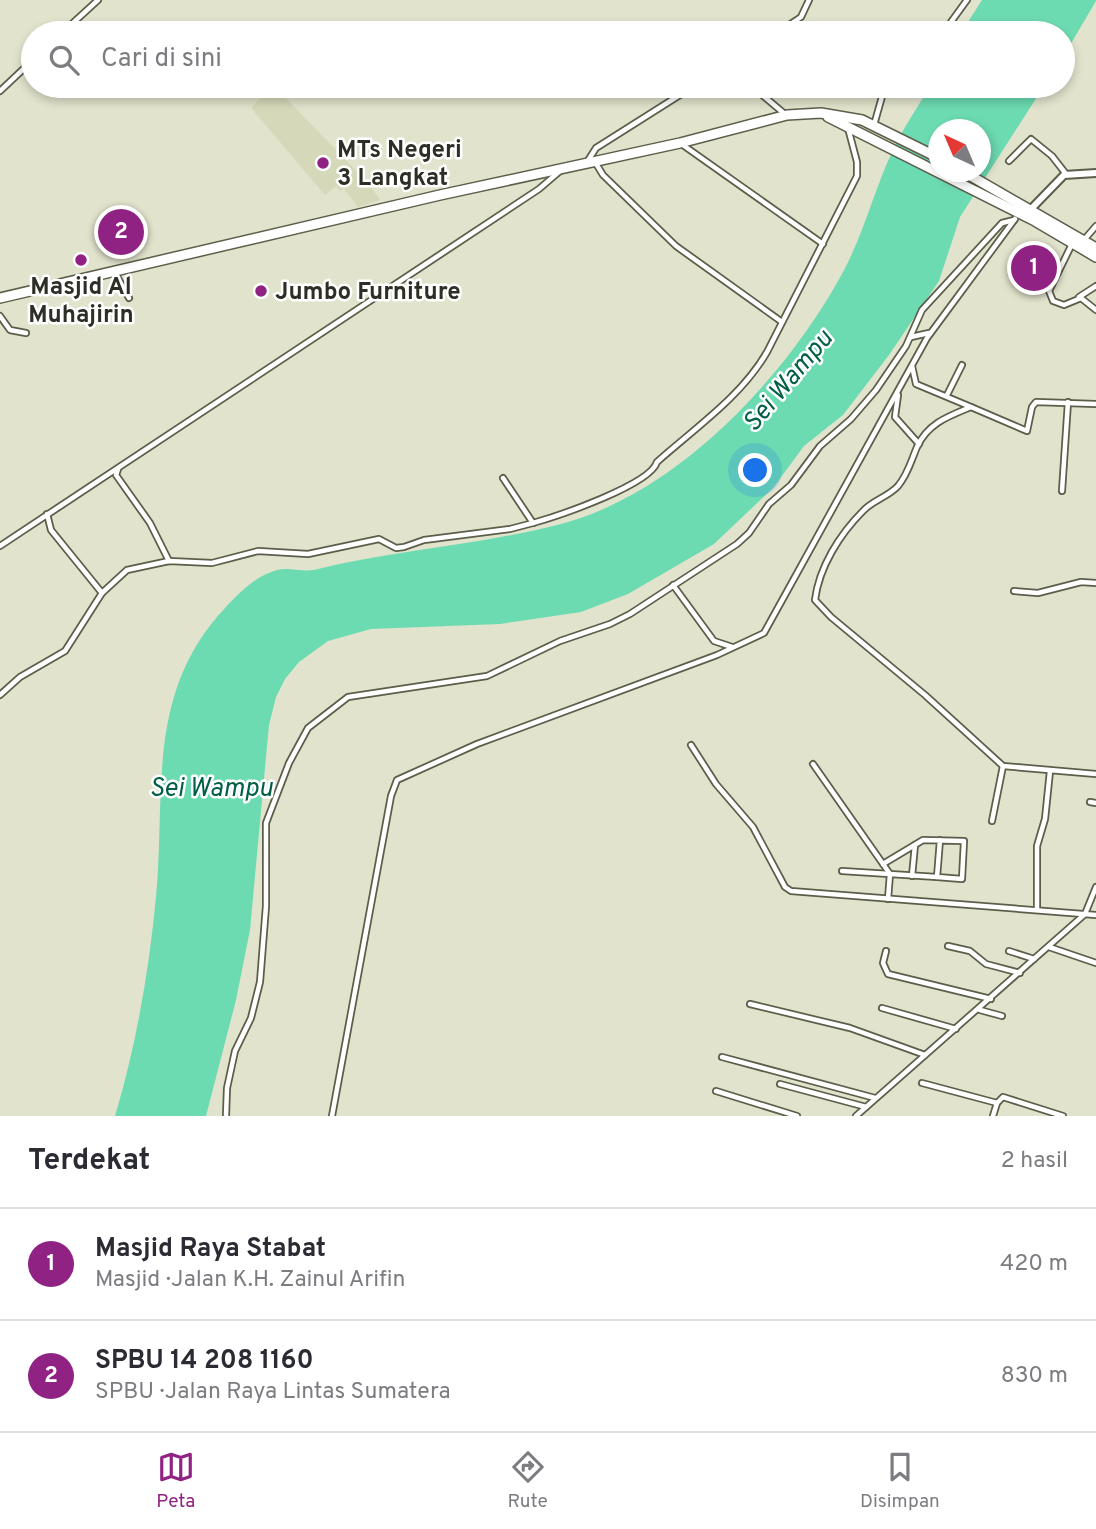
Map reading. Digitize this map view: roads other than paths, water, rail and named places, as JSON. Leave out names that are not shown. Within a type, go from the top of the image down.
[{"type":"highway","points":[[0,298],[680,143],[751,122],[787,115],[821,113],[847,122],[874,126],[928,152]]},
{"type":"highway","points":[[847,122],[882,143],[1011,203],[1032,208],[1096,257]]},
{"type":"highway","points":[[979,182],[1011,203],[1017,217],[1078,245],[1096,248]]},
{"type":"street","points":[[75,21],[98,0]]},
{"type":"street","points":[[795,21],[801,17],[809,0]]},
{"type":"street","points":[[952,21],[967,0]]},
{"type":"street","points":[[0,90],[21,71]]},
{"type":"street","points":[[675,98],[596,148],[591,162],[676,246],[782,322]]},
{"type":"street","points":[[766,98],[787,115]]},
{"type":"street","points":[[874,126],[882,98]]},
{"type":"street","points":[[0,695],[20,677],[65,651],[102,593],[127,570],[169,561],[212,563],[258,551],[308,554],[379,538],[396,548],[404,547],[424,540],[510,529],[533,523],[626,488],[655,468],[657,462],[755,372],[857,176],[857,162],[847,122]]},
{"type":"street","points":[[1009,161],[1031,139],[1066,174]]},
{"type":"street","points":[[680,143],[822,244]]},
{"type":"street","points":[[0,546],[528,196],[564,168]]},
{"type":"street","points":[[1032,208],[1066,174],[1096,173]]},
{"type":"street","points":[[331,1116],[391,796],[397,780],[477,744],[733,648],[758,636],[771,625],[838,495],[934,328],[1017,217]]},
{"type":"street","points":[[226,1116],[227,1088],[235,1051],[251,1018],[260,982],[266,906],[266,823],[289,763],[308,728],[342,700],[353,696],[487,676],[560,641],[620,619],[709,563],[749,533],[768,504],[791,485],[820,446],[851,419],[876,390],[911,337],[928,303],[1002,223],[1017,217]]},
{"type":"street","points":[[1096,226],[1078,245],[1049,291],[1053,301],[1065,306],[1096,286]]},
{"type":"street","points":[[114,270],[129,298]]},
{"type":"street","points":[[1078,298],[1096,310]]},
{"type":"street","points":[[0,316],[10,330],[26,333]]},
{"type":"street","points":[[911,337],[920,337],[934,328]]},
{"type":"street","points":[[912,365],[916,384],[1027,431],[1034,404],[1096,404]]},
{"type":"street","points":[[947,396],[962,365]]},
{"type":"street","points":[[900,387],[894,409],[895,417],[919,444]]},
{"type":"street","points":[[1062,491],[1068,402]]},
{"type":"street","points":[[971,407],[939,420],[919,444],[901,482],[864,509],[829,556],[817,584],[815,600],[831,617],[925,695],[1003,766],[1096,774]]},
{"type":"street","points":[[120,465],[116,475],[150,523],[169,561]]},
{"type":"street","points":[[503,478],[533,523]]},
{"type":"street","points":[[47,514],[51,530]]},
{"type":"street","points":[[36,521],[51,530],[102,593]]},
{"type":"street","points":[[1014,591],[1038,593],[1085,582],[1096,583]]},
{"type":"street","points":[[673,585],[714,641],[733,648]]},
{"type":"street","points":[[691,745],[716,785],[753,827],[785,887],[797,892],[1096,915]]},
{"type":"street","points":[[813,764],[890,874],[888,899]]},
{"type":"street","points":[[992,821],[1003,766]]},
{"type":"street","points":[[1037,909],[1037,846],[1045,819],[1050,771]]},
{"type":"street","points":[[842,871],[962,879],[964,841],[923,839],[883,864]]},
{"type":"street","points":[[936,877],[940,840]]},
{"type":"street","points":[[912,876],[915,844]]},
{"type":"street","points":[[856,1116],[1085,914],[1096,887]]},
{"type":"street","points":[[948,946],[970,951],[986,964],[1020,973]]},
{"type":"street","points":[[1049,947],[1096,963]]},
{"type":"street","points":[[886,951],[883,963],[888,974],[991,999]]},
{"type":"street","points":[[1009,951],[1034,960]]},
{"type":"street","points":[[750,1004],[850,1028],[926,1055]]},
{"type":"street","points":[[882,1008],[956,1029]]},
{"type":"street","points":[[979,1010],[1002,1016]]},
{"type":"street","points":[[722,1057],[876,1098]]},
{"type":"street","points":[[922,1083],[997,1103]]},
{"type":"street","points":[[780,1084],[866,1107]]},
{"type":"street","points":[[716,1091],[797,1116]]},
{"type":"street","points":[[993,1116],[997,1103],[1005,1098],[1063,1116]]},
{"type":"water","points":[[982,0],[1096,0],[1075,37],[1075,21],[969,21]]},
{"type":"water","name":"Sei Wampu","points":[[923,98],[1036,98],[991,169],[991,119],[928,119],[928,182],[982,182],[960,217],[939,281],[889,355],[843,415],[804,446],[773,488],[714,544],[628,594],[581,612],[500,624],[371,629],[328,641],[299,662],[285,679],[276,697],[269,725],[250,930],[236,1000],[206,1116],[115,1116],[141,1008],[150,953],[159,858],[164,744],[171,708],[182,673],[200,640],[226,607],[256,580],[270,572],[282,569],[314,570],[537,530],[610,506],[651,483],[691,455],[728,423],[793,349],[843,272],[897,142]]},
{"type":"place","name":"MTs Negeri 3 Langkat","points":[[323,163]]},
{"type":"place","name":"SPBU 14 208 1160","points":[[121,232]]},
{"type":"place","name":"Masjid Al Muhajirin","points":[[81,260]]},
{"type":"place","name":"Masjid Raya Stabat","points":[[1034,268]]},
{"type":"place","name":"Jumbo Furniture","points":[[261,291]]}]
